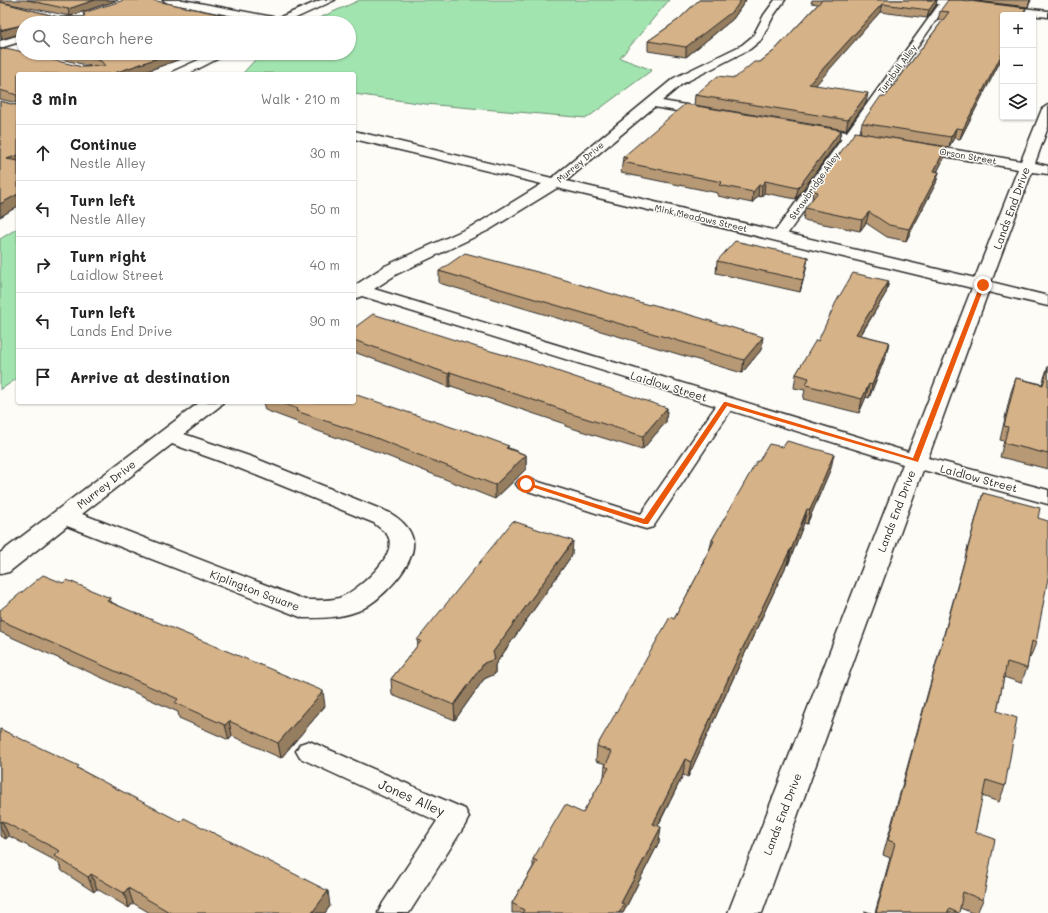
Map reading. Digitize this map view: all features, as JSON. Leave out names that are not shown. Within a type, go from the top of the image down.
[{"type":"street","points":[[168,0],[248,16]]},
{"type":"street","points":[[292,16],[330,0]]},
{"type":"street","name":"Murrey Drive","points":[[357,292],[391,270],[483,227],[555,183],[678,82],[746,47],[757,38],[768,15],[780,0]]},
{"type":"street","points":[[929,0],[1048,14]]},
{"type":"street","points":[[0,45],[16,39]]},
{"type":"street","points":[[0,50],[15,54]]},
{"type":"street","points":[[182,72],[207,60]]},
{"type":"street","points":[[651,103],[722,115]]},
{"type":"street","name":"Lands End Drive","points":[[745,913],[915,461],[983,285],[1037,168],[1048,109]]},
{"type":"street","name":"Orson Street","points":[[801,128],[1037,168]]},
{"type":"street","name":"Mink Meadows Street","points":[[356,135],[1048,301]]},
{"type":"street","name":"Laidlow Street","points":[[357,292],[915,461],[1048,497]]},
{"type":"street","name":"Murrey Drive","points":[[0,566],[210,404]]},
{"type":"street","name":"Kiplington Square","points":[[64,516],[303,609],[326,610],[348,605],[368,594],[398,559],[402,543],[396,529],[382,518],[244,462],[168,436]]},
{"type":"lane","name":"Turnbull Alley","points":[[848,136],[946,1]]},
{"type":"lane","name":"Strawbridge Alley","points":[[779,236],[848,136]]},
{"type":"lane","points":[[526,484],[646,522],[726,404]]},
{"type":"lane","name":"Jones Alley","points":[[309,751],[455,817],[393,913]]},
{"type":"green space","points":[[360,0],[669,0],[620,58],[652,70],[587,118],[425,104],[356,94],[356,72],[244,72],[255,60],[356,60],[356,16],[324,16]]},
{"type":"green space","points":[[16,229],[16,379],[0,390],[0,239]]},
{"type":"building","points":[[27,0],[95,0],[68,9]]},
{"type":"building","points":[[124,0],[152,0],[227,16],[84,16],[85,15],[83,13]]},
{"type":"building","points":[[699,0],[741,0],[734,10],[686,47],[648,41],[678,20]]},
{"type":"building","points":[[822,0],[936,0],[929,10],[882,4],[809,84],[868,93],[848,120],[695,95],[718,76],[735,78],[754,62],[760,62],[774,51]]},
{"type":"building","points":[[948,0],[961,0],[1026,8],[1024,12],[1000,12],[1000,58],[963,129],[956,128],[951,137],[862,123],[881,96],[885,97],[949,12],[940,11]]},
{"type":"building","points":[[0,2],[54,16],[16,16],[16,26],[0,30]]},
{"type":"building","points":[[6,48],[16,50],[16,60],[54,60],[82,67],[105,66],[101,61],[97,60],[152,60],[118,72],[16,72],[16,95],[0,90],[0,50]]},
{"type":"building","points":[[0,101],[15,105],[16,156],[7,159],[16,161],[16,195],[0,204]]},
{"type":"building","points":[[685,104],[841,130],[798,188],[765,181],[753,192],[719,185],[722,182],[622,162],[627,158],[623,157]]},
{"type":"building","points":[[855,132],[946,147],[934,171],[939,172],[909,229],[889,225],[869,212],[862,220],[805,208],[818,192],[813,191]]},
{"type":"building","points":[[735,241],[808,257],[803,280],[717,261]]},
{"type":"building","points":[[465,253],[545,274],[649,305],[651,304],[694,316],[763,337],[744,360],[439,271]]},
{"type":"building","points":[[853,273],[889,281],[856,334],[889,342],[872,385],[869,384],[862,399],[806,385],[809,378],[796,374],[816,340],[818,341],[836,302]]},
{"type":"building","points":[[373,314],[480,348],[530,362],[667,408],[643,436],[565,412],[566,411],[450,372],[449,374],[356,341],[356,327]]},
{"type":"building","points":[[1048,367],[1048,454],[1004,443],[1008,427],[1004,426],[1016,378],[1043,385]]},
{"type":"building","points":[[356,395],[463,431],[465,430],[509,446],[506,448],[526,455],[495,485],[371,436],[296,411],[298,409],[284,404],[356,404]]},
{"type":"building","points":[[787,441],[834,454],[810,510],[807,509],[791,550],[733,668],[691,762],[685,759],[653,824],[661,827],[621,903],[624,904],[619,913],[522,913],[524,910],[512,903],[537,861],[533,859],[565,805],[583,813],[609,768],[605,766],[612,752],[597,746],[670,617],[674,619],[704,563],[703,562],[714,541],[712,540],[757,461],[759,461],[769,444],[783,447]]},
{"type":"building","points":[[983,493],[1040,508],[1038,518],[1048,521],[1048,578],[1036,643],[1032,641],[1027,668],[1007,662],[997,711],[1017,718],[1005,786],[986,780],[975,832],[995,839],[983,900],[963,892],[959,913],[949,909],[948,913],[876,913],[895,843],[888,840]]},
{"type":"building","points":[[513,521],[573,541],[493,652],[495,659],[484,663],[454,705],[391,679],[421,641],[417,640]]},
{"type":"building","points":[[43,575],[63,583],[67,580],[110,598],[107,601],[323,691],[278,743],[229,721],[225,725],[175,703],[178,699],[0,620],[0,610]]},
{"type":"building","points":[[0,729],[79,766],[77,768],[181,822],[184,818],[328,891],[312,913],[171,913],[128,888],[124,893],[91,874],[88,877],[55,856],[60,851],[2,821],[0,823]]},
{"type":"route","points":[[526,484],[646,522],[715,417],[726,404],[915,461],[983,285]]}]
